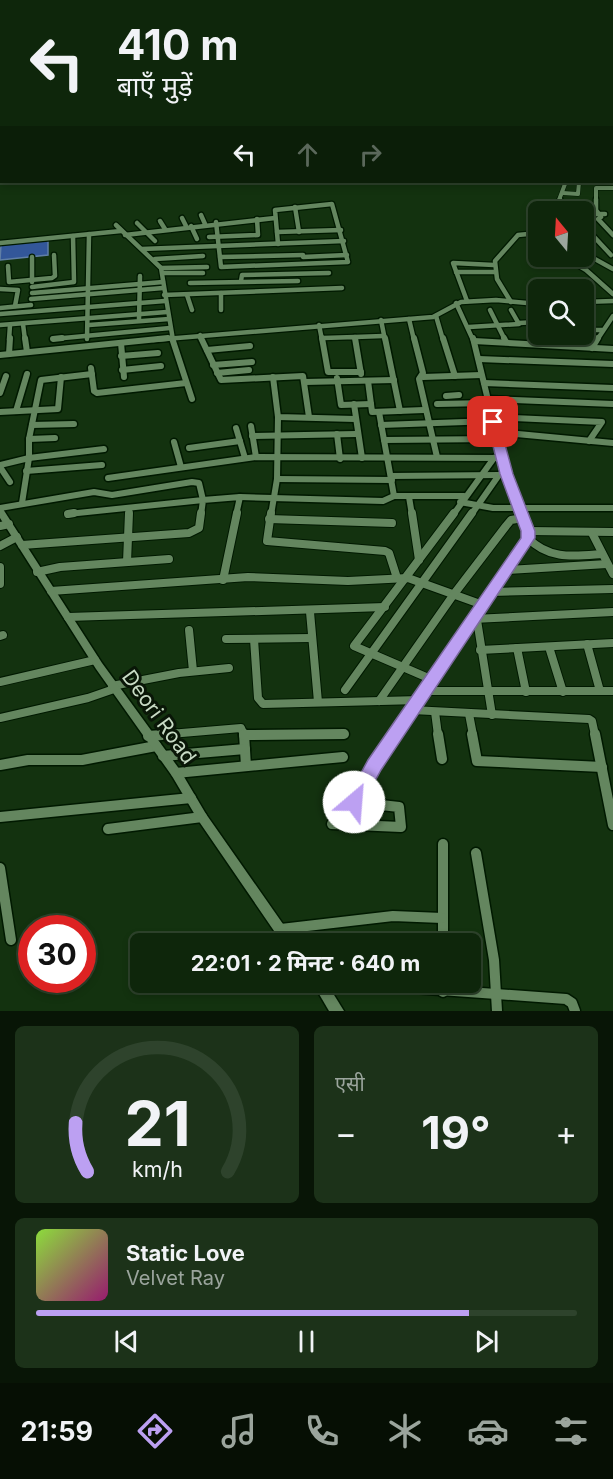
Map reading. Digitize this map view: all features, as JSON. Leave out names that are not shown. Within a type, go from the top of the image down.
[{"type":"street","points":[[562,193],[578,194],[579,183]]},
{"type":"street","points":[[559,201],[565,184]]},
{"type":"street","points":[[613,188],[595,189],[601,217],[606,228],[613,235]]},
{"type":"street","points":[[216,222],[221,267],[348,262],[333,204],[275,210],[278,244]]},
{"type":"street","points":[[295,207],[299,232]]},
{"type":"street","points":[[245,212],[246,220]]},
{"type":"street","points":[[223,213],[225,222]]},
{"type":"street","points":[[201,215],[205,224]]},
{"type":"street","points":[[594,216],[613,217]]},
{"type":"street","points":[[594,220],[601,217]]},
{"type":"street","points":[[182,218],[197,239]]},
{"type":"street","points":[[0,243],[89,234],[146,232],[216,222],[275,218]]},
{"type":"street","points":[[209,237],[259,234],[257,219]]},
{"type":"street","points":[[160,221],[165,229]]},
{"type":"street","points":[[236,221],[238,235]]},
{"type":"street","points":[[137,223],[155,241]]},
{"type":"street","points":[[116,225],[155,259],[162,270],[172,338],[192,399]]},
{"type":"street","points":[[606,228],[613,227]]},
{"type":"street","points":[[277,232],[341,230]]},
{"type":"street","points":[[87,346],[89,234]]},
{"type":"street","points":[[511,302],[495,272],[494,265],[518,235],[528,234]]},
{"type":"street","points":[[594,235],[612,255]]},
{"type":"street","points":[[0,308],[15,306],[74,282],[73,236]]},
{"type":"street","points":[[142,249],[344,241]]},
{"type":"street","points":[[324,242],[327,256]]},
{"type":"street","points":[[300,243],[305,264]]},
{"type":"street","points":[[8,266],[8,282],[54,278],[54,255]]},
{"type":"street","points":[[220,257],[347,255]]},
{"type":"street","points":[[594,258],[612,255]]},
{"type":"street","points":[[155,259],[203,256]]},
{"type":"street","points":[[31,299],[32,257]]},
{"type":"street","points":[[594,259],[613,269]]},
{"type":"street","points":[[467,302],[453,263],[494,265]]},
{"type":"street","points":[[162,270],[207,267]]},
{"type":"street","points":[[581,267],[613,294]]},
{"type":"street","points":[[162,270],[203,273]]},
{"type":"street","points":[[456,272],[495,272]]},
{"type":"street","points":[[241,281],[242,275],[329,273]]},
{"type":"street","points":[[297,274],[300,290]]},
{"type":"street","points":[[140,276],[141,341]]},
{"type":"street","points":[[192,310],[189,294],[190,280],[298,281]]},
{"type":"street","points":[[0,314],[31,299],[89,291],[163,285]]},
{"type":"street","points":[[31,299],[88,307],[140,303],[189,294],[342,288]]},
{"type":"street","points":[[0,289],[18,290],[15,306]]},
{"type":"street","points":[[221,293],[221,310]]},
{"type":"street","points":[[594,302],[613,301]]},
{"type":"street","points":[[456,303],[474,341],[497,435],[498,458],[528,535],[539,550],[546,553],[567,556],[602,554]]},
{"type":"street","points":[[0,355],[200,335],[436,316],[456,303],[528,303]]},
{"type":"street","points":[[490,310],[506,342]]},
{"type":"street","points":[[511,310],[519,322]]},
{"type":"street","points":[[89,322],[140,315],[168,315]]},
{"type":"street","points":[[0,326],[52,322],[139,322],[168,315]]},
{"type":"street","points":[[436,316],[455,375]]},
{"type":"street","points":[[592,348],[613,316]]},
{"type":"street","points":[[409,319],[423,377]]},
{"type":"street","points":[[381,320],[400,411]]},
{"type":"street","points":[[52,322],[53,349]]},
{"type":"street","points":[[469,327],[528,322]]},
{"type":"street","points":[[23,324],[27,352]]},
{"type":"street","points":[[9,354],[10,325]]},
{"type":"street","points":[[319,325],[328,372],[361,372]]},
{"type":"street","points":[[54,339],[170,328]]},
{"type":"street","points":[[594,330],[602,330]]},
{"type":"street","points":[[200,335],[222,381],[302,376],[305,382],[309,417]]},
{"type":"street","points":[[323,338],[383,336]]},
{"type":"street","points":[[355,337],[361,372],[372,412],[424,410]]},
{"type":"street","points":[[474,341],[613,349]]},
{"type":"street","points":[[121,343],[124,377]]},
{"type":"street","points":[[207,350],[250,346]]},
{"type":"street","points":[[564,346],[566,362]]},
{"type":"street","points":[[122,356],[158,353]]},
{"type":"street","points":[[479,359],[613,363]]},
{"type":"street","points":[[213,365],[252,362]]},
{"type":"street","points":[[122,370],[161,366]]},
{"type":"street","points":[[217,373],[249,370]]},
{"type":"street","points":[[22,503],[29,458],[29,440],[41,380],[91,371],[94,391],[97,393],[186,383]]},
{"type":"street","points":[[336,372],[340,405],[371,404]]},
{"type":"street","points":[[16,411],[27,374]]},
{"type":"street","points":[[437,457],[424,410],[419,379],[481,375]]},
{"type":"street","points":[[0,393],[6,376]]},
{"type":"street","points":[[58,424],[61,377]]},
{"type":"street","points":[[273,377],[278,417],[278,456],[277,479],[267,542],[385,550],[389,553],[397,578]]},
{"type":"street","points":[[305,382],[394,380]]},
{"type":"street","points":[[484,383],[613,388]]},
{"type":"street","points":[[572,386],[573,402]]},
{"type":"street","points":[[452,396],[454,404]]},
{"type":"street","points":[[436,404],[488,401],[613,404]]},
{"type":"street","points":[[354,404],[356,434],[362,458]]},
{"type":"street","points":[[0,412],[58,409]]},
{"type":"street","points":[[379,412],[394,496]]},
{"type":"street","points":[[278,417],[355,419]]},
{"type":"street","points":[[381,425],[492,419],[602,422],[589,441]]},
{"type":"street","points":[[32,425],[74,424]]},
{"type":"street","points":[[251,426],[256,457]]},
{"type":"street","points":[[236,428],[245,458]]},
{"type":"street","points":[[337,434],[340,459]]},
{"type":"street","points":[[252,436],[356,434]]},
{"type":"street","points":[[384,440],[432,440],[497,435],[613,443]]},
{"type":"street","points":[[29,440],[55,438]]},
{"type":"street","points":[[189,448],[240,441]]},
{"type":"street","points":[[174,442],[181,467]]},
{"type":"street","points":[[10,482],[0,466],[29,458],[104,449]]},
{"type":"street","points":[[108,478],[256,457],[498,458]]},
{"type":"street","points":[[434,680],[354,646],[408,578],[462,499],[498,458]]},
{"type":"street","points":[[26,471],[102,465]]},
{"type":"street","points":[[277,479],[503,474]]},
{"type":"street","points":[[345,690],[424,583],[476,507],[503,474]]},
{"type":"street","points":[[0,510],[22,503],[94,492],[112,495],[192,482],[199,483],[203,500],[196,531],[37,542],[20,541],[0,546]]},
{"type":"street","points":[[68,514],[240,497],[383,501],[394,496],[462,499],[476,507],[613,508]]},
{"type":"street","points":[[223,580],[240,497]]},
{"type":"street","points":[[410,497],[419,560]]},
{"type":"street","points":[[127,562],[129,509]]},
{"type":"street","name":"Deori Road","points":[[0,510],[5,525],[20,541],[37,572],[113,687],[176,772],[202,817],[284,933]]},
{"type":"street","points":[[379,701],[454,594],[511,520],[523,518]]},
{"type":"street","points":[[269,519],[392,523]]},
{"type":"street","points":[[528,535],[613,532]]},
{"type":"street","points":[[592,533],[613,574]]},
{"type":"street","points":[[332,824],[401,827],[399,807],[354,802],[369,774],[475,619],[528,535]]},
{"type":"street","points":[[37,572],[60,567],[169,559]]},
{"type":"street","points":[[507,570],[607,564]]},
{"type":"street","points":[[0,567],[0,584]]},
{"type":"street","points":[[51,591],[248,577],[331,581],[408,578],[483,605]]},
{"type":"street","points":[[492,592],[613,589]]},
{"type":"street","points":[[68,617],[310,612],[384,607]]},
{"type":"street","points":[[310,612],[318,702]]},
{"type":"street","points":[[475,619],[613,612]]},
{"type":"street","points":[[475,619],[492,715]]},
{"type":"street","points":[[189,630],[192,671]]},
{"type":"street","points":[[226,639],[312,639]]},
{"type":"street","points":[[254,639],[258,698],[261,703],[420,700]]},
{"type":"street","points":[[480,650],[613,643]]},
{"type":"street","points":[[587,644],[600,692]]},
{"type":"street","points":[[549,646],[563,692]]},
{"type":"street","points":[[518,648],[526,692]]},
{"type":"street","points":[[0,682],[95,660]]},
{"type":"street","points":[[0,718],[88,698],[113,687],[192,671],[229,668]]},
{"type":"street","points":[[426,691],[613,691]]},
{"type":"street","points":[[412,710],[589,719],[602,766],[613,825]]},
{"type":"street","points":[[435,712],[442,759]]},
{"type":"street","points":[[469,714],[479,762],[602,766]]},
{"type":"street","points":[[148,736],[240,728],[244,735],[246,766]]},
{"type":"street","points":[[244,735],[344,734]]},
{"type":"street","points":[[0,765],[28,760],[82,760],[156,746]]},
{"type":"street","points":[[164,756],[245,749]]},
{"type":"street","points":[[176,772],[343,757]]},
{"type":"street","points":[[0,818],[191,798]]},
{"type":"street","points":[[108,829],[202,817]]},
{"type":"street","points":[[443,844],[443,933]]},
{"type":"street","points":[[476,853],[494,960],[497,1011]]},
{"type":"street","points":[[0,868],[11,940]]},
{"type":"street","points":[[281,929],[393,916],[442,918]]},
{"type":"street","points":[[325,993],[337,1011]]},
{"type":"street","points":[[478,993],[566,999],[572,1003],[575,1011]]},
{"type":"water","points":[[48,240],[48,255],[0,260],[1,245]]},
{"type":"route","points":[[354,802],[357,792],[374,765],[528,538],[528,531],[507,474],[493,422]]}]
